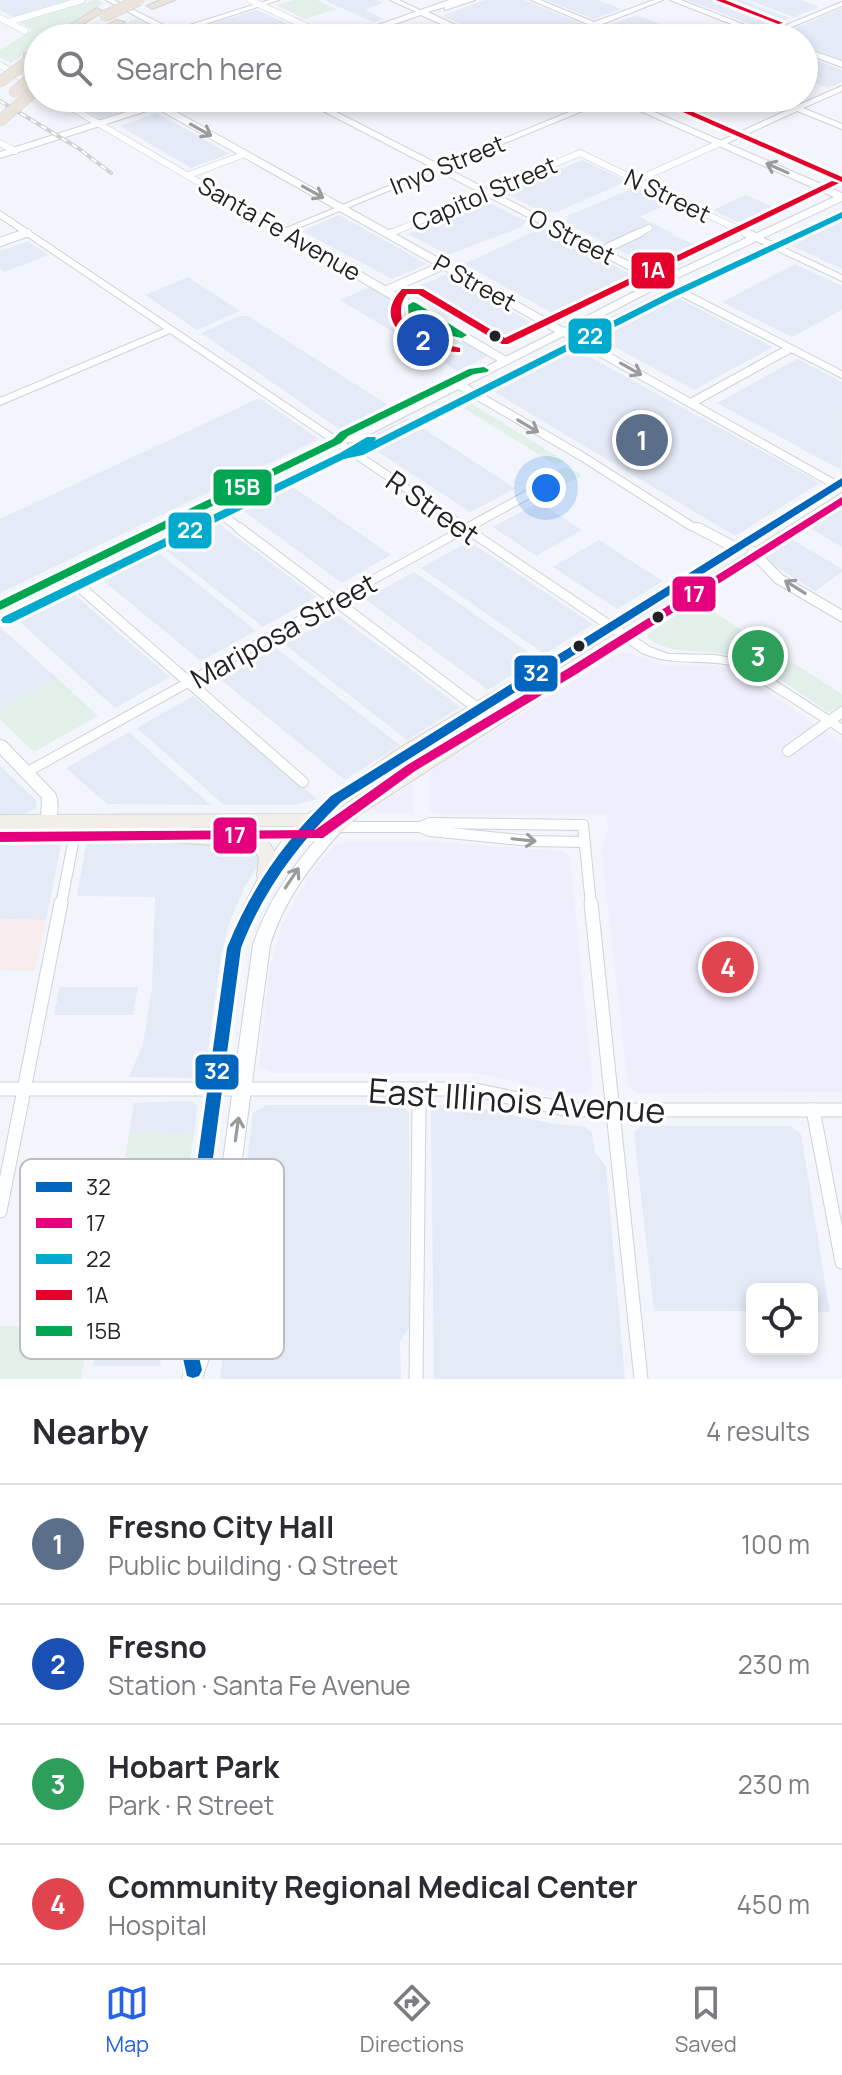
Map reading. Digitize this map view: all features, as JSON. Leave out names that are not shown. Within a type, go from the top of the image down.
[{"type":"highway","points":[[84,24],[117,0]]},
{"type":"highway","points":[[80,24],[139,0]]},
{"type":"highway","points":[[116,24],[168,0]]},
{"type":"highway","points":[[0,80],[24,62]]},
{"type":"highway","points":[[0,105],[24,84]]},
{"type":"highway","points":[[0,121],[24,100]]},
{"type":"main road","points":[[398,24],[457,0]]},
{"type":"main road","points":[[391,24],[471,0]]},
{"type":"main road","points":[[674,0],[734,24]]},
{"type":"main road","points":[[424,14],[447,24]]},
{"type":"main road","points":[[818,55],[842,64]]},
{"type":"main road","points":[[0,162],[131,112]]},
{"type":"main road","name":"P Street","points":[[172,112],[841,487]]},
{"type":"main road","name":"O Street","points":[[329,112],[842,375]]},
{"type":"main road","points":[[646,112],[840,194]]},
{"type":"main road","points":[[0,155],[100,125]]},
{"type":"main road","points":[[337,441],[344,434],[472,371],[484,370],[755,237],[765,235],[840,194]]},
{"type":"main road","points":[[0,606],[337,441],[352,439],[461,386],[479,377],[484,370]]},
{"type":"main road","points":[[232,1159],[264,929],[300,866],[359,807],[493,720],[736,548],[841,487]]},
{"type":"main road","points":[[206,1159],[234,948],[250,905],[266,876],[308,825],[336,799],[476,708],[753,552],[841,487]]},
{"type":"main road","points":[[0,745],[50,797],[49,821]]},
{"type":"main road","points":[[0,824],[38,827],[49,821],[172,820],[336,827]]},
{"type":"main road","points":[[75,833],[92,827],[139,826],[172,820]]},
{"type":"main road","points":[[154,833],[308,825]]},
{"type":"main road","points":[[0,833],[154,833],[256,842],[265,847],[268,855],[266,876]]},
{"type":"street","points":[[8,22],[82,0]]},
{"type":"street","points":[[109,0],[151,24]]},
{"type":"street","points":[[250,0],[301,24]]},
{"type":"street","points":[[200,24],[276,0]]},
{"type":"street","points":[[393,0],[424,14]]},
{"type":"street","points":[[534,0],[595,24],[660,0]]},
{"type":"street","points":[[818,0],[840,7]]},
{"type":"street","points":[[798,24],[840,7]]},
{"type":"street","points":[[0,18],[24,30]]},
{"type":"street","points":[[0,65],[24,80]]},
{"type":"street","points":[[818,99],[842,88]]},
{"type":"street","name":"Santa Fe Avenue","points":[[78,112],[504,360]]},
{"type":"street","name":"Inyo Street","points":[[283,231],[577,112]]},
{"type":"street","points":[[637,180],[788,112]]},
{"type":"street","points":[[806,112],[842,127]]},
{"type":"street","points":[[0,143],[15,151]]},
{"type":"street","name":"N Street","points":[[580,153],[842,278]]},
{"type":"street","name":"Capitol Street","points":[[389,234],[580,153]]},
{"type":"street","points":[[189,175],[245,154]]},
{"type":"street","name":"R Street","points":[[0,214],[651,653],[668,659],[720,658],[739,663],[842,730]]},
{"type":"street","points":[[601,251],[649,228]]},
{"type":"street","points":[[0,242],[28,232]]},
{"type":"street","points":[[387,290],[444,265]]},
{"type":"street","points":[[0,402],[171,329]]},
{"type":"street","points":[[691,403],[789,349]]},
{"type":"street","points":[[461,386],[691,526],[711,533],[736,548]]},
{"type":"street","name":"Mariposa Street","points":[[27,772],[538,489]]},
{"type":"street","points":[[207,504],[493,720]]},
{"type":"street","points":[[753,552],[758,562],[842,616]]},
{"type":"street","points":[[65,574],[303,782]]},
{"type":"street","points":[[788,751],[842,712]]},
{"type":"street","points":[[336,827],[420,827],[430,823],[583,825],[641,1379]]},
{"type":"street","points":[[420,827],[430,831],[531,841],[584,842]]},
{"type":"street","points":[[0,1211],[75,833]]},
{"type":"street","name":"East Illinois Avenue","points":[[0,1089],[471,1089],[561,1109],[842,1110]]},
{"type":"street","points":[[415,1089],[419,1106],[416,1379]]},
{"type":"street","points":[[813,1110],[842,1262]]},
{"type":"shaded area","points":[[0,0],[69,0],[13,17],[0,10]]},
{"type":"shaded area","points":[[95,0],[104,3],[69,24],[24,25],[17,21]]},
{"type":"shaded area","points":[[293,0],[317,0],[336,9],[305,19],[276,5]]},
{"type":"shaded area","points":[[324,0],[377,0],[382,3],[365,10],[384,19],[373,22]]},
{"type":"shaded area","points":[[485,0],[524,0],[583,24],[460,24],[442,16]]},
{"type":"shaded area","points":[[546,0],[599,0],[621,9],[593,19]]},
{"type":"shaded area","points":[[687,0],[741,0],[790,18],[775,24],[750,24]]},
{"type":"shaded area","points":[[748,0],[801,0],[819,7],[794,17]]},
{"type":"shaded area","points":[[842,8],[842,61],[818,51],[818,24],[805,24]]},
{"type":"shaded area","points":[[257,10],[288,24],[210,24]]},
{"type":"shaded area","points":[[637,15],[660,24],[612,24]]},
{"type":"shaded area","points":[[136,18],[147,24],[125,24]]},
{"type":"shaded area","points":[[24,35],[24,53],[11,63],[0,57],[0,50]]},
{"type":"shaded area","points":[[818,61],[842,70],[842,82],[828,88],[818,84]]},
{"type":"shaded area","points":[[88,112],[120,112],[100,119]]},
{"type":"shaded area","points":[[157,113],[229,154],[191,168],[120,126]]},
{"type":"shaded area","points":[[582,160],[627,181],[557,212],[541,211],[504,193]]},
{"type":"shaded area","points":[[636,187],[672,202],[640,217],[672,235],[709,250],[664,273],[568,224],[567,216]]},
{"type":"shaded area","points":[[746,195],[784,212],[751,229],[713,210]]},
{"type":"shaded area","points":[[485,201],[526,221],[522,227],[448,255],[408,234]]},
{"type":"shaded area","points":[[842,208],[842,269],[779,240]]},
{"type":"shaded area","points":[[339,215],[427,264],[392,279],[302,231]]},
{"type":"shaded area","points":[[545,230],[641,281],[563,319],[464,264],[533,232]]},
{"type":"shaded area","points":[[28,241],[48,255],[4,272],[0,269],[0,251]]},
{"type":"shaded area","points":[[795,264],[842,286],[842,310],[792,337],[722,302]]},
{"type":"shaded area","points":[[446,274],[543,329],[502,347],[406,292]]},
{"type":"shaded area","points":[[188,277],[240,311],[197,330],[145,295]]},
{"type":"shaded area","points":[[370,287],[488,356],[458,371],[340,300]]},
{"type":"shaded area","points":[[661,292],[773,347],[694,390],[584,330]]},
{"type":"shaded area","points":[[240,316],[248,316],[388,405],[339,429],[201,333]]},
{"type":"shaded area","points":[[564,343],[818,484],[735,536],[481,384]]},
{"type":"shaded area","points":[[797,359],[842,382],[841,470],[717,403]]},
{"type":"shaded area","points":[[259,398],[319,439],[0,593],[0,519]]},
{"type":"shaded area","points":[[462,398],[565,461],[556,465],[449,399]]},
{"type":"shaded area","points":[[407,418],[516,488],[470,512],[362,441]]},
{"type":"shaded area","points":[[564,467],[580,473],[580,477],[546,495],[546,487],[528,486]]},
{"type":"shaded area","points":[[285,481],[391,555],[342,583],[235,505]]},
{"type":"shaded area","points":[[539,502],[582,530],[536,556],[493,527]]},
{"type":"shaded area","points":[[842,508],[842,547],[810,528]]},
{"type":"shaded area","points":[[210,517],[316,597],[263,627],[157,543]]},
{"type":"shaded area","points":[[599,540],[663,581],[617,609],[553,567]]},
{"type":"shaded area","points":[[793,540],[842,569],[842,572],[815,591],[765,560],[765,557]]},
{"type":"shaded area","points":[[469,541],[592,625],[544,654],[421,568]]},
{"type":"shaded area","points":[[150,546],[256,631],[201,661],[94,573]]},
{"type":"shaded area","points":[[414,572],[538,659],[488,690],[365,599]]},
{"type":"shaded area","points":[[67,588],[170,677],[115,708],[12,615]]},
{"type":"shaded area","points":[[697,601],[842,694],[842,706],[828,712],[772,674],[737,657],[669,648],[647,638],[649,633]]},
{"type":"shaded area","points":[[337,615],[460,707],[407,740],[284,644]]},
{"type":"shaded area","points":[[0,627],[58,679],[0,710]]},
{"type":"shaded area","points":[[276,648],[400,745],[345,780],[221,680]]},
{"type":"shaded area","points":[[621,651],[671,666],[718,666],[738,671],[842,743],[842,1092],[636,1093],[628,1085],[601,848],[608,829],[607,814],[435,814],[429,809],[429,776],[432,770]]},
{"type":"shaded area","points":[[58,679],[98,716],[34,752],[0,719],[0,710]]},
{"type":"shaded area","points":[[193,696],[317,799],[294,805],[224,805],[137,728]]},
{"type":"shaded area","points":[[129,732],[211,805],[107,804],[66,768]]},
{"type":"shaded area","points":[[0,766],[37,801],[36,808],[21,816],[0,816]]},
{"type":"shaded area","points":[[414,782],[413,813],[377,813],[372,809]]},
{"type":"shaded area","points":[[0,841],[57,841],[61,845],[46,920],[0,919]]},
{"type":"shaded area","points":[[92,841],[250,845],[261,852],[259,864],[245,886],[230,921],[221,955],[205,1071],[194,1078],[129,1077],[143,1044],[152,987],[155,897],[77,896],[86,845]]},
{"type":"shaded area","points":[[344,842],[435,842],[561,851],[570,856],[593,1086],[585,1093],[560,1093],[478,1073],[273,1073],[259,1066],[269,973],[281,926],[312,871],[334,845]]},
{"type":"shaded area","points":[[0,919],[46,920],[35,971],[0,970]]},
{"type":"shaded area","points":[[60,987],[138,987],[133,1015],[54,1015]]},
{"type":"shaded area","points":[[191,1101],[198,1106],[194,1134],[129,1132],[134,1103]]},
{"type":"shaded area","points":[[266,1105],[402,1105],[409,1112],[409,1327],[400,1342],[401,1379],[220,1379],[222,1359],[284,1359],[284,1159],[247,1159],[253,1113]]},
{"type":"shaded area","points":[[439,1105],[483,1109],[585,1127],[592,1133],[595,1152],[606,1167],[625,1379],[434,1379],[431,1111]]},
{"type":"shaded area","points":[[640,1126],[791,1126],[801,1134],[830,1312],[818,1312],[818,1283],[746,1283],[746,1311],[654,1311],[634,1133]]},
{"type":"shaded area","points":[[129,1132],[194,1134],[190,1159],[125,1159]]},
{"type":"shaded area","points":[[0,1326],[20,1326],[20,1359],[84,1359],[81,1379],[0,1379]]},
{"type":"shaded area","points":[[94,1359],[161,1359],[160,1366],[93,1366]]},
{"type":"railway","points":[[0,101],[78,148],[111,173]]},
{"type":"transit line","name":"1A","points":[[719,0],[780,23]]},
{"type":"transit line","name":"1A","points":[[687,112],[842,180]]},
{"type":"transit line","name":"1A","points":[[473,323],[505,342],[835,183]]},
{"type":"transit line","name":"22","points":[[339,457],[359,453],[669,296],[842,215]]},
{"type":"transit line","name":"1A","points":[[457,350],[419,341],[402,330],[396,314],[397,304],[405,291],[420,291],[469,320]]},
{"type":"transit line","name":"15B","points":[[413,305],[462,335],[431,329],[412,318],[413,305]]},
{"type":"transit line","name":"15B","points":[[0,606],[337,441],[344,434],[472,371],[484,370]]},
{"type":"transit line","name":"22","points":[[7,620],[371,439]]},
{"type":"transit line","name":"32","points":[[205,1159],[234,948],[263,886],[304,832],[336,799],[842,481]]},
{"type":"transit line","name":"17","points":[[0,837],[318,835],[411,768],[571,672],[842,500]]},
{"type":"transit line","name":"32","points":[[191,1359],[193,1370]]},
{"type":"place","name":"Fresno","points":[[423,340]]},
{"type":"place","name":"Fresno City Hall","points":[[642,440]]},
{"type":"place","name":"Hobart Park","points":[[758,656]]},
{"type":"place","name":"Community Regional Medical Center","points":[[728,967]]}]
